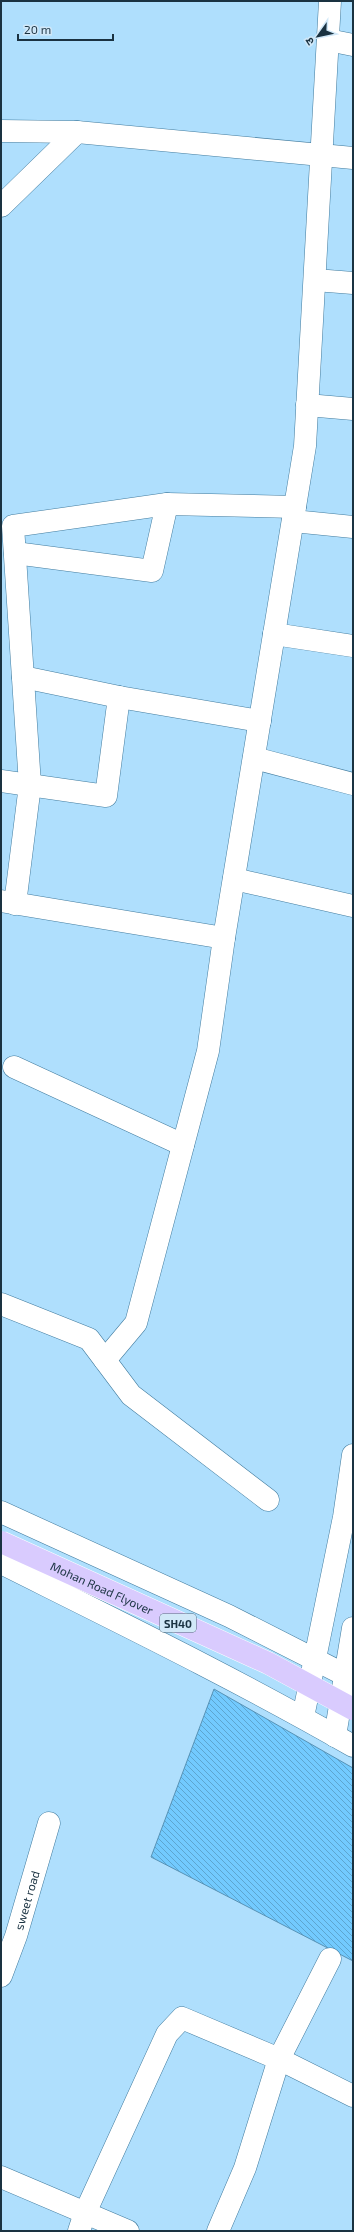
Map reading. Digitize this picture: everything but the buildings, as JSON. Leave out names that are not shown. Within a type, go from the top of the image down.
[{"type":"main road","name":"Mohan Road Flyover","points":[[1,1542],[268,1663],[353,1709]]},
{"type":"street","points":[[105,1360],[136,1323],[208,1051],[224,938],[305,446],[330,1]]},
{"type":"street","points":[[328,40],[353,45]]},
{"type":"street","points":[[1,131],[78,132],[353,158]]},
{"type":"street","points":[[1,206],[78,132]]},
{"type":"street","points":[[315,280],[353,283]]},
{"type":"street","points":[[307,405],[353,409]]},
{"type":"street","points":[[15,553],[152,571],[166,504]]},
{"type":"street","points":[[224,938],[8,903],[30,785],[13,526],[166,504],[294,514],[353,527]]},
{"type":"street","points":[[274,634],[353,646]]},
{"type":"street","points":[[23,678],[119,697],[260,721]]},
{"type":"street","points":[[1,781],[106,796],[119,697]]},
{"type":"street","points":[[254,758],[353,784]]},
{"type":"street","points":[[234,879],[353,906]]},
{"type":"street","points":[[14,1066],[183,1145]]},
{"type":"street","points":[[1,1304],[89,1339],[131,1395],[268,1500]]},
{"type":"street","points":[[303,1717],[344,1517],[353,1455]]},
{"type":"street","points":[[1,1512],[228,1616],[349,1676]]},
{"type":"street","points":[[1,1563],[178,1652],[303,1717],[344,1741],[353,1628]]},
{"type":"street","name":"sweet road","points":[[1,1976],[16,1936],[50,1823]]},
{"type":"street","points":[[218,2231],[245,2168],[279,2059],[330,1959]]},
{"type":"street","points":[[82,2222],[167,2034],[182,2018],[279,2059],[353,2096]]},
{"type":"street","points":[[1,2177],[82,2222],[128,2231]]}]
